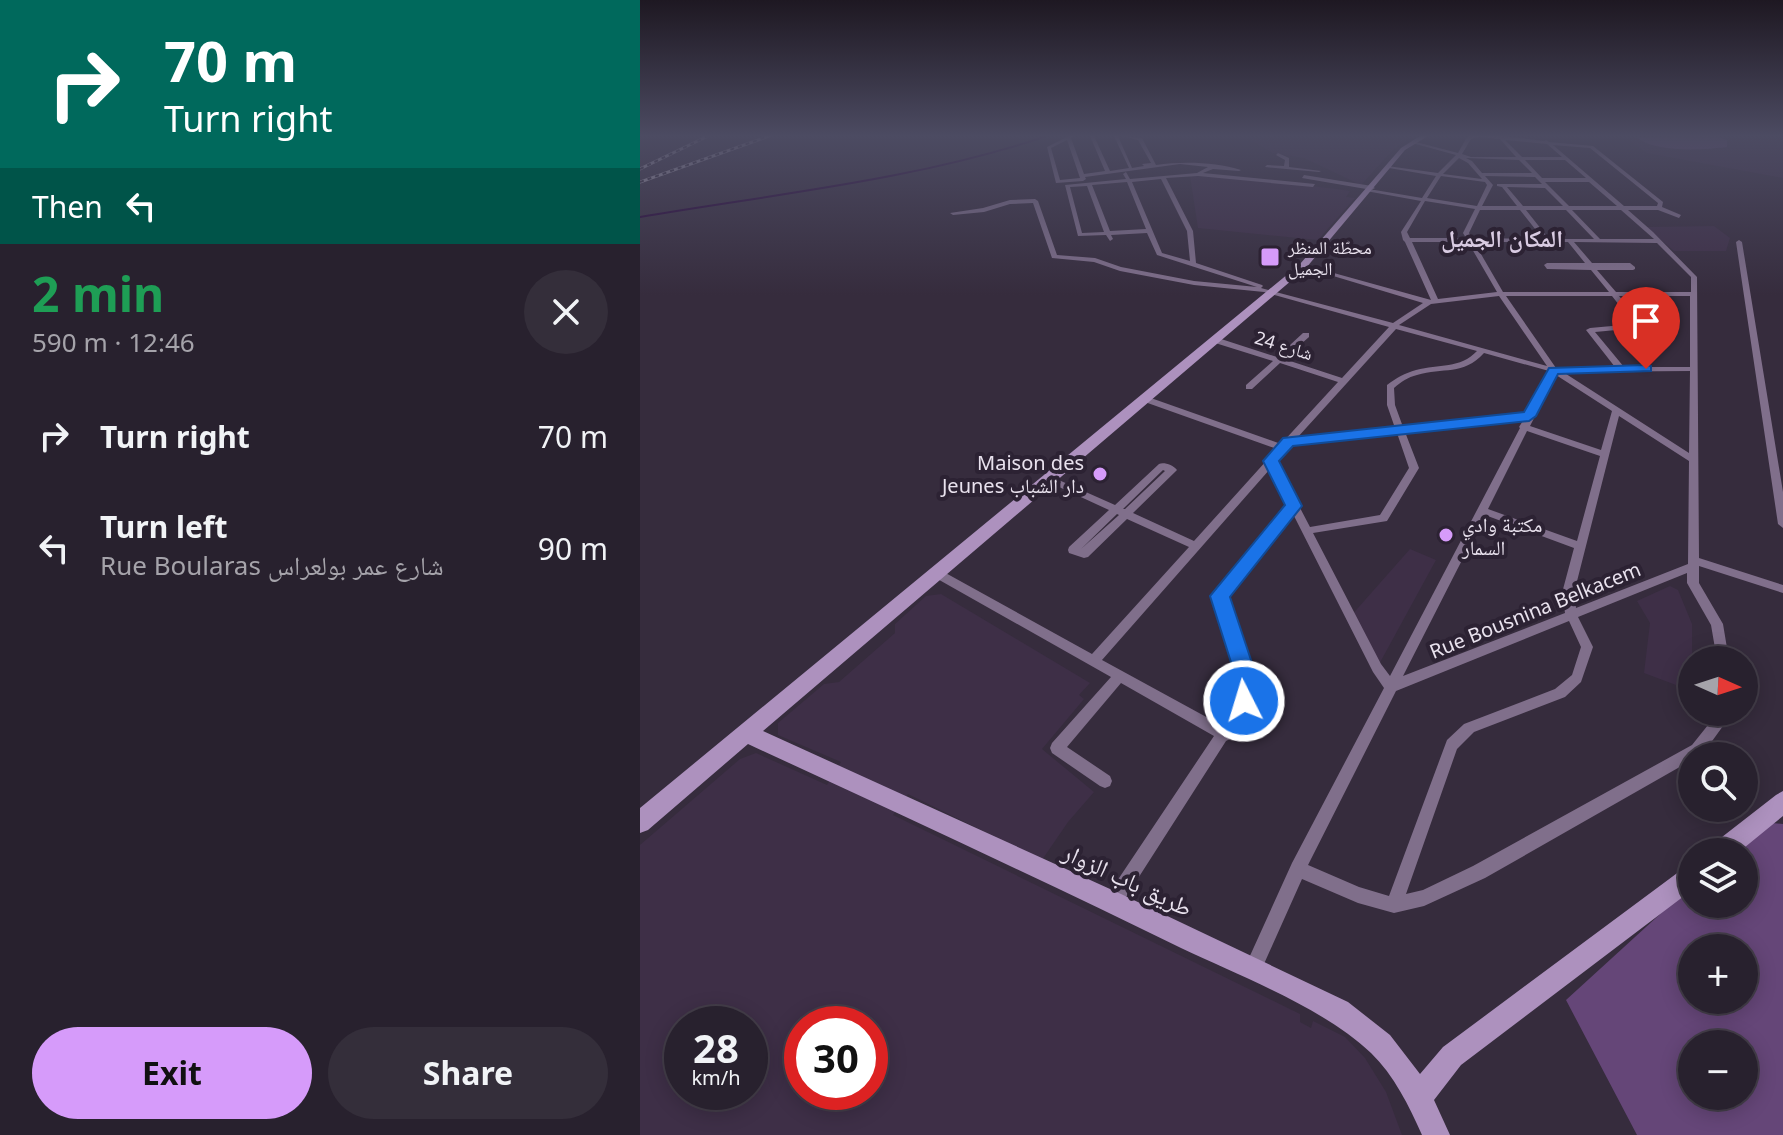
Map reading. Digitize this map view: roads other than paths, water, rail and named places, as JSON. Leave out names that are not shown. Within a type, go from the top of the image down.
[{"type":"main road","points":[[640,822],[1303,266],[1370,190]]},
{"type":"main road","name":"طريق باب الزوار","points":[[746,733],[1113,902],[1339,1011],[1361,1026],[1399,1065],[1419,1097],[1436,1135]]},
{"type":"main road","points":[[1738,838],[1783,802]]},
{"type":"main road","points":[[1419,1097],[1452,1056],[1678,886]]},
{"type":"street","points":[[1068,189],[1080,235],[1109,236],[1147,231]]},
{"type":"street","points":[[1091,189],[1109,236]]},
{"type":"street","points":[[1131,189],[1159,254],[1255,283],[1271,292]]},
{"type":"street","points":[[1169,189],[1190,231],[1193,264]]},
{"type":"street","points":[[1365,189],[1478,208],[1659,208],[1679,216]]},
{"type":"street","points":[[1405,236],[1432,189]]},
{"type":"street","points":[[1484,189],[1468,236],[1501,294],[1554,370],[1693,460]]},
{"type":"street","points":[[1506,189],[1547,240]]},
{"type":"street","points":[[1549,189],[1599,241]]},
{"type":"street","points":[[1602,189],[1694,277],[1693,583],[1717,624],[1721,646]]},
{"type":"street","points":[[1643,189],[1661,203],[1659,208]]},
{"type":"street","points":[[953,213],[984,210],[1010,202],[1035,201],[1054,257],[1089,259],[1120,269],[1194,283],[1271,292],[1554,370],[1695,369]]},
{"type":"street","points":[[1405,236],[1591,233],[1654,237]]},
{"type":"street","points":[[1405,236],[1432,301]]},
{"type":"street","points":[[1468,236],[1570,241],[1654,237]]},
{"type":"street","points":[[1570,241],[1638,323],[1597,324],[1591,333],[1621,369]]},
{"type":"street","points":[[1739,242],[1783,524]]},
{"type":"street","points":[[1592,266],[1547,265],[1549,268],[1592,266],[1630,265],[1633,268],[1592,266]]},
{"type":"street","points":[[1303,266],[1432,301],[1501,294],[1695,294]]},
{"type":"street","points":[[1093,662],[1394,326],[1432,301]]},
{"type":"street","points":[[1249,387],[1306,335]]},
{"type":"street","name":"شارع 24","points":[[1215,340],[1344,381]]},
{"type":"street","points":[[1306,531],[1383,518],[1414,468],[1391,405],[1390,387],[1401,376],[1415,370],[1453,369],[1474,363],[1483,350]]},
{"type":"street","points":[[1253,969],[1298,869],[1554,370]]},
{"type":"street","points":[[1145,399],[1286,445],[1401,430],[1526,422],[1604,454]]},
{"type":"street","points":[[1394,905],[1452,745],[1469,728],[1560,693],[1577,678],[1587,647],[1571,614],[1568,593],[1616,412]]},
{"type":"street","points":[[1271,461],[1377,668],[1391,687]]},
{"type":"street","points":[[1121,511],[1084,554],[1073,550],[1121,511],[1172,470],[1162,466],[1121,511]]},
{"type":"street","points":[[1049,479],[1196,546]]},
{"type":"street","points":[[1113,902],[1225,735],[1244,701],[1246,675],[1220,596],[1294,506]]},
{"type":"street","points":[[1481,510],[1579,546]]},
{"type":"street","points":[[1692,564],[1783,589]]},
{"type":"street","name":"Rue Bousnina Belkacem","points":[[1391,687],[1692,564]]},
{"type":"street","points":[[938,574],[1225,735]]},
{"type":"street","points":[[1105,781],[1057,748],[1119,677]]},
{"type":"street","points":[[1298,869],[1358,895],[1394,905],[1424,898],[1479,872],[1638,785],[1697,750],[1715,726]]},
{"type":"waterway","points":[[640,217],[817,189]]},
{"type":"place","name":"محطّة المنظر الجميل","points":[[1270,257]]},
{"type":"place","name":"Maison des Jeunes دار الشباب","points":[[1100,474]]},
{"type":"place","name":"مكتبة وادي السمار","points":[[1446,535]]},
{"type":"district","name":"المكان الجميل","points":[[1502,237]]}]
